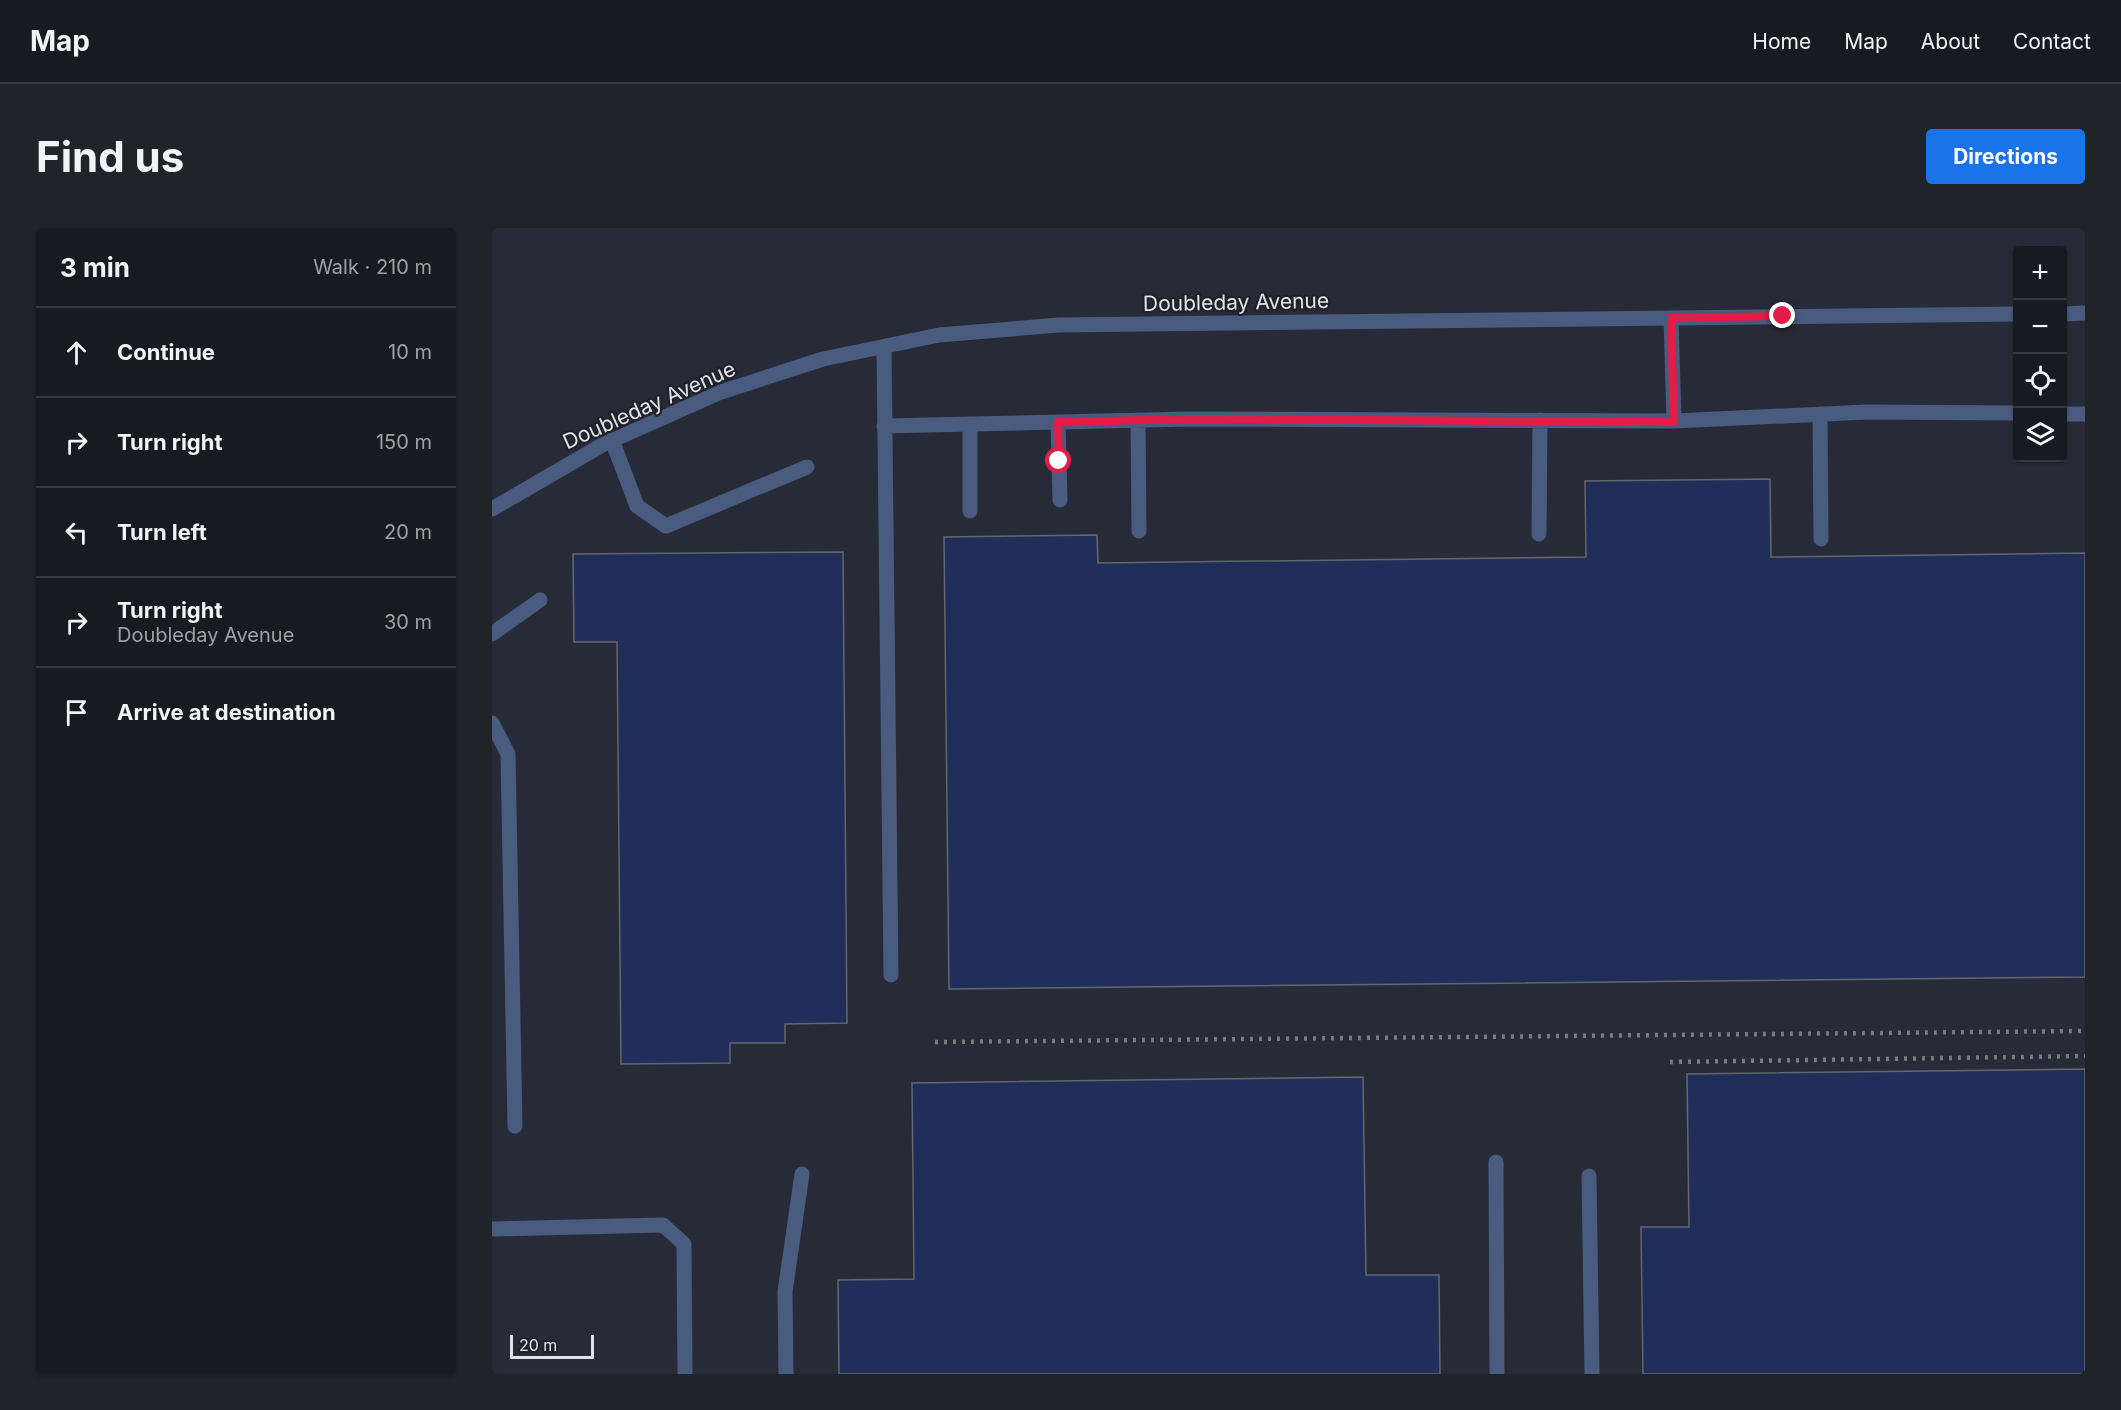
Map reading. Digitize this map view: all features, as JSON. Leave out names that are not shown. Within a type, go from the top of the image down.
[{"type":"street","points":[[2067,314],[2085,313]]},
{"type":"street","name":"Doubleday Avenue","points":[[492,509],[504,500],[612,440],[721,392],[823,359],[939,335],[1059,325],[2013,314]]},
{"type":"street","points":[[1671,318],[1674,422]]},
{"type":"street","points":[[884,347],[891,975]]},
{"type":"street","points":[[884,426],[1138,420],[1674,422],[1867,412],[2013,413]]},
{"type":"street","points":[[1820,414],[1821,539]]},
{"type":"street","points":[[2067,414],[2085,414]]},
{"type":"street","points":[[1138,420],[1138,531]]},
{"type":"street","points":[[1539,534],[1540,420]]},
{"type":"street","points":[[1058,422],[1060,500]]},
{"type":"street","points":[[970,424],[970,512]]},
{"type":"street","points":[[612,440],[637,506],[666,526],[807,467]]},
{"type":"street","points":[[492,634],[540,600]]},
{"type":"street","points":[[492,723],[508,754],[515,1126]]},
{"type":"street","points":[[1496,1161],[1497,1374]]},
{"type":"street","points":[[786,1374],[785,1292],[802,1174]]},
{"type":"street","points":[[1589,1176],[1592,1374]]},
{"type":"street","points":[[492,1229],[663,1225],[684,1244],[685,1374]]},
{"type":"shaded area","points":[[492,228],[2085,228],[2085,1374],[492,1374]]},
{"type":"building","points":[[1770,479],[1771,557],[2085,553],[2085,977],[949,989],[944,537],[1097,535],[1098,563],[1586,557],[1585,481]]},
{"type":"building","points":[[843,552],[847,1023],[785,1024],[785,1043],[730,1043],[730,1063],[621,1064],[617,642],[574,642],[573,554]]},
{"type":"building","points":[[2085,1069],[2085,1374],[1643,1374],[1641,1227],[1689,1227],[1687,1074]]},
{"type":"building","points":[[1363,1077],[1366,1275],[1439,1275],[1440,1374],[839,1374],[838,1280],[914,1279],[912,1083]]},
{"type":"railway","points":[[935,1042],[2085,1031]]},
{"type":"railway","points":[[1670,1062],[2085,1056]]},
{"type":"route","points":[[1059,461],[1058,422],[1190,419],[1490,419],[1674,422],[1671,318],[1783,316]]}]
